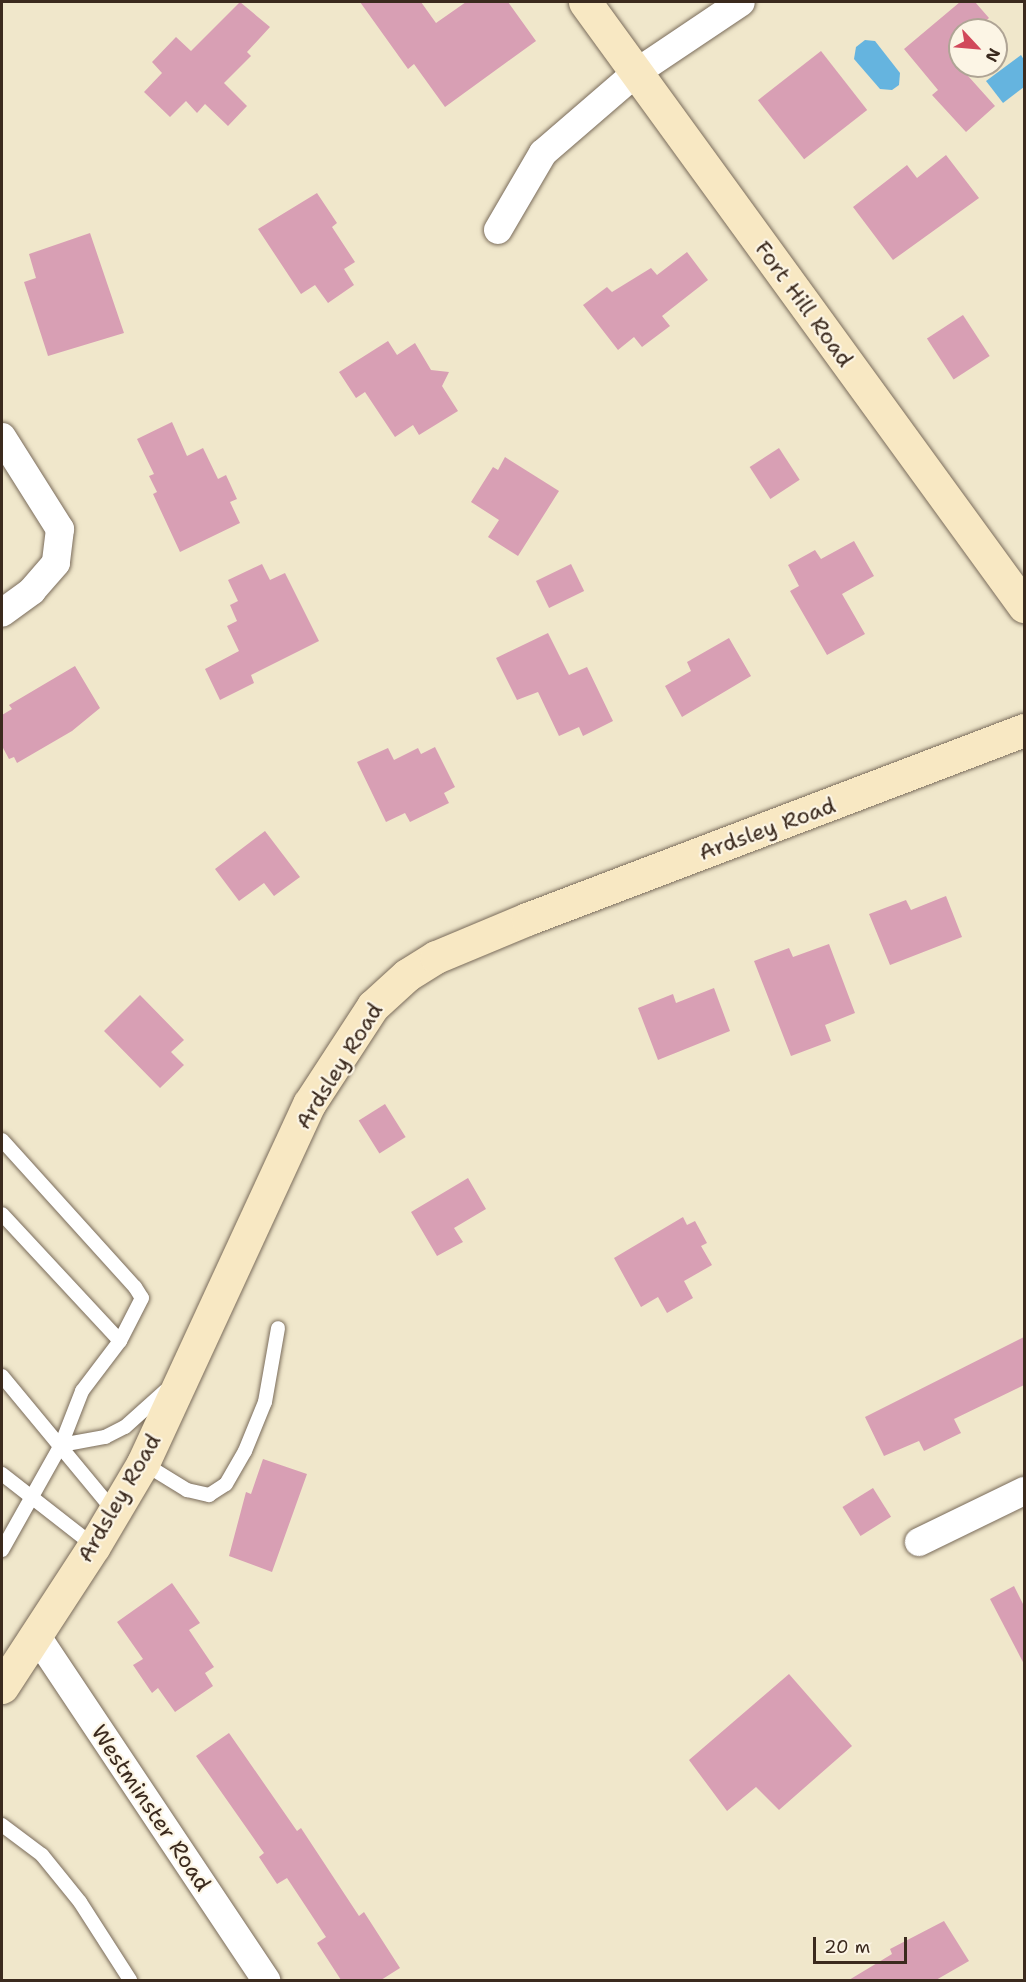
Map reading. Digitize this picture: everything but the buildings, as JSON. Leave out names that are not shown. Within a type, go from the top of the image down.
[{"type":"main road","name":"Fort Hill Road","points":[[585,2],[1024,606]]},
{"type":"main road","name":"Ardsley Road","points":[[2,1687],[94,1546],[142,1463],[188,1369],[309,1104],[373,1006],[407,975],[436,957],[527,919],[1024,730]]},
{"type":"street","points":[[498,230],[543,153],[637,72],[741,2]]},
{"type":"street","points":[[2,437],[60,529],[56,562],[32,591],[2,613]]},
{"type":"street","points":[[919,1542],[1024,1491]]},
{"type":"street","name":"Westminster Road","points":[[36,1635],[266,1980]]},
{"type":"lane","points":[[2,1140],[135,1287],[142,1298],[120,1341],[82,1391],[61,1445],[2,1550]]},
{"type":"lane","points":[[2,1214],[120,1341]]},
{"type":"lane","points":[[142,1463],[187,1490],[209,1495],[226,1484],[245,1451],[265,1402],[278,1328]]},
{"type":"lane","points":[[61,1445],[105,1437],[125,1427],[188,1369]]},
{"type":"lane","points":[[2,1376],[114,1512]]},
{"type":"lane","points":[[2,1474],[94,1546]]},
{"type":"lane","points":[[2,1825],[42,1855],[80,1902],[130,1980]]},
{"type":"water","points":[[865,40],[875,41],[900,73],[899,85],[892,90],[880,89],[854,59],[856,47]]},
{"type":"water","points":[[1021,55],[1024,60],[1024,87],[1003,103],[986,81],[990,78],[1008,78],[1008,65]]}]
